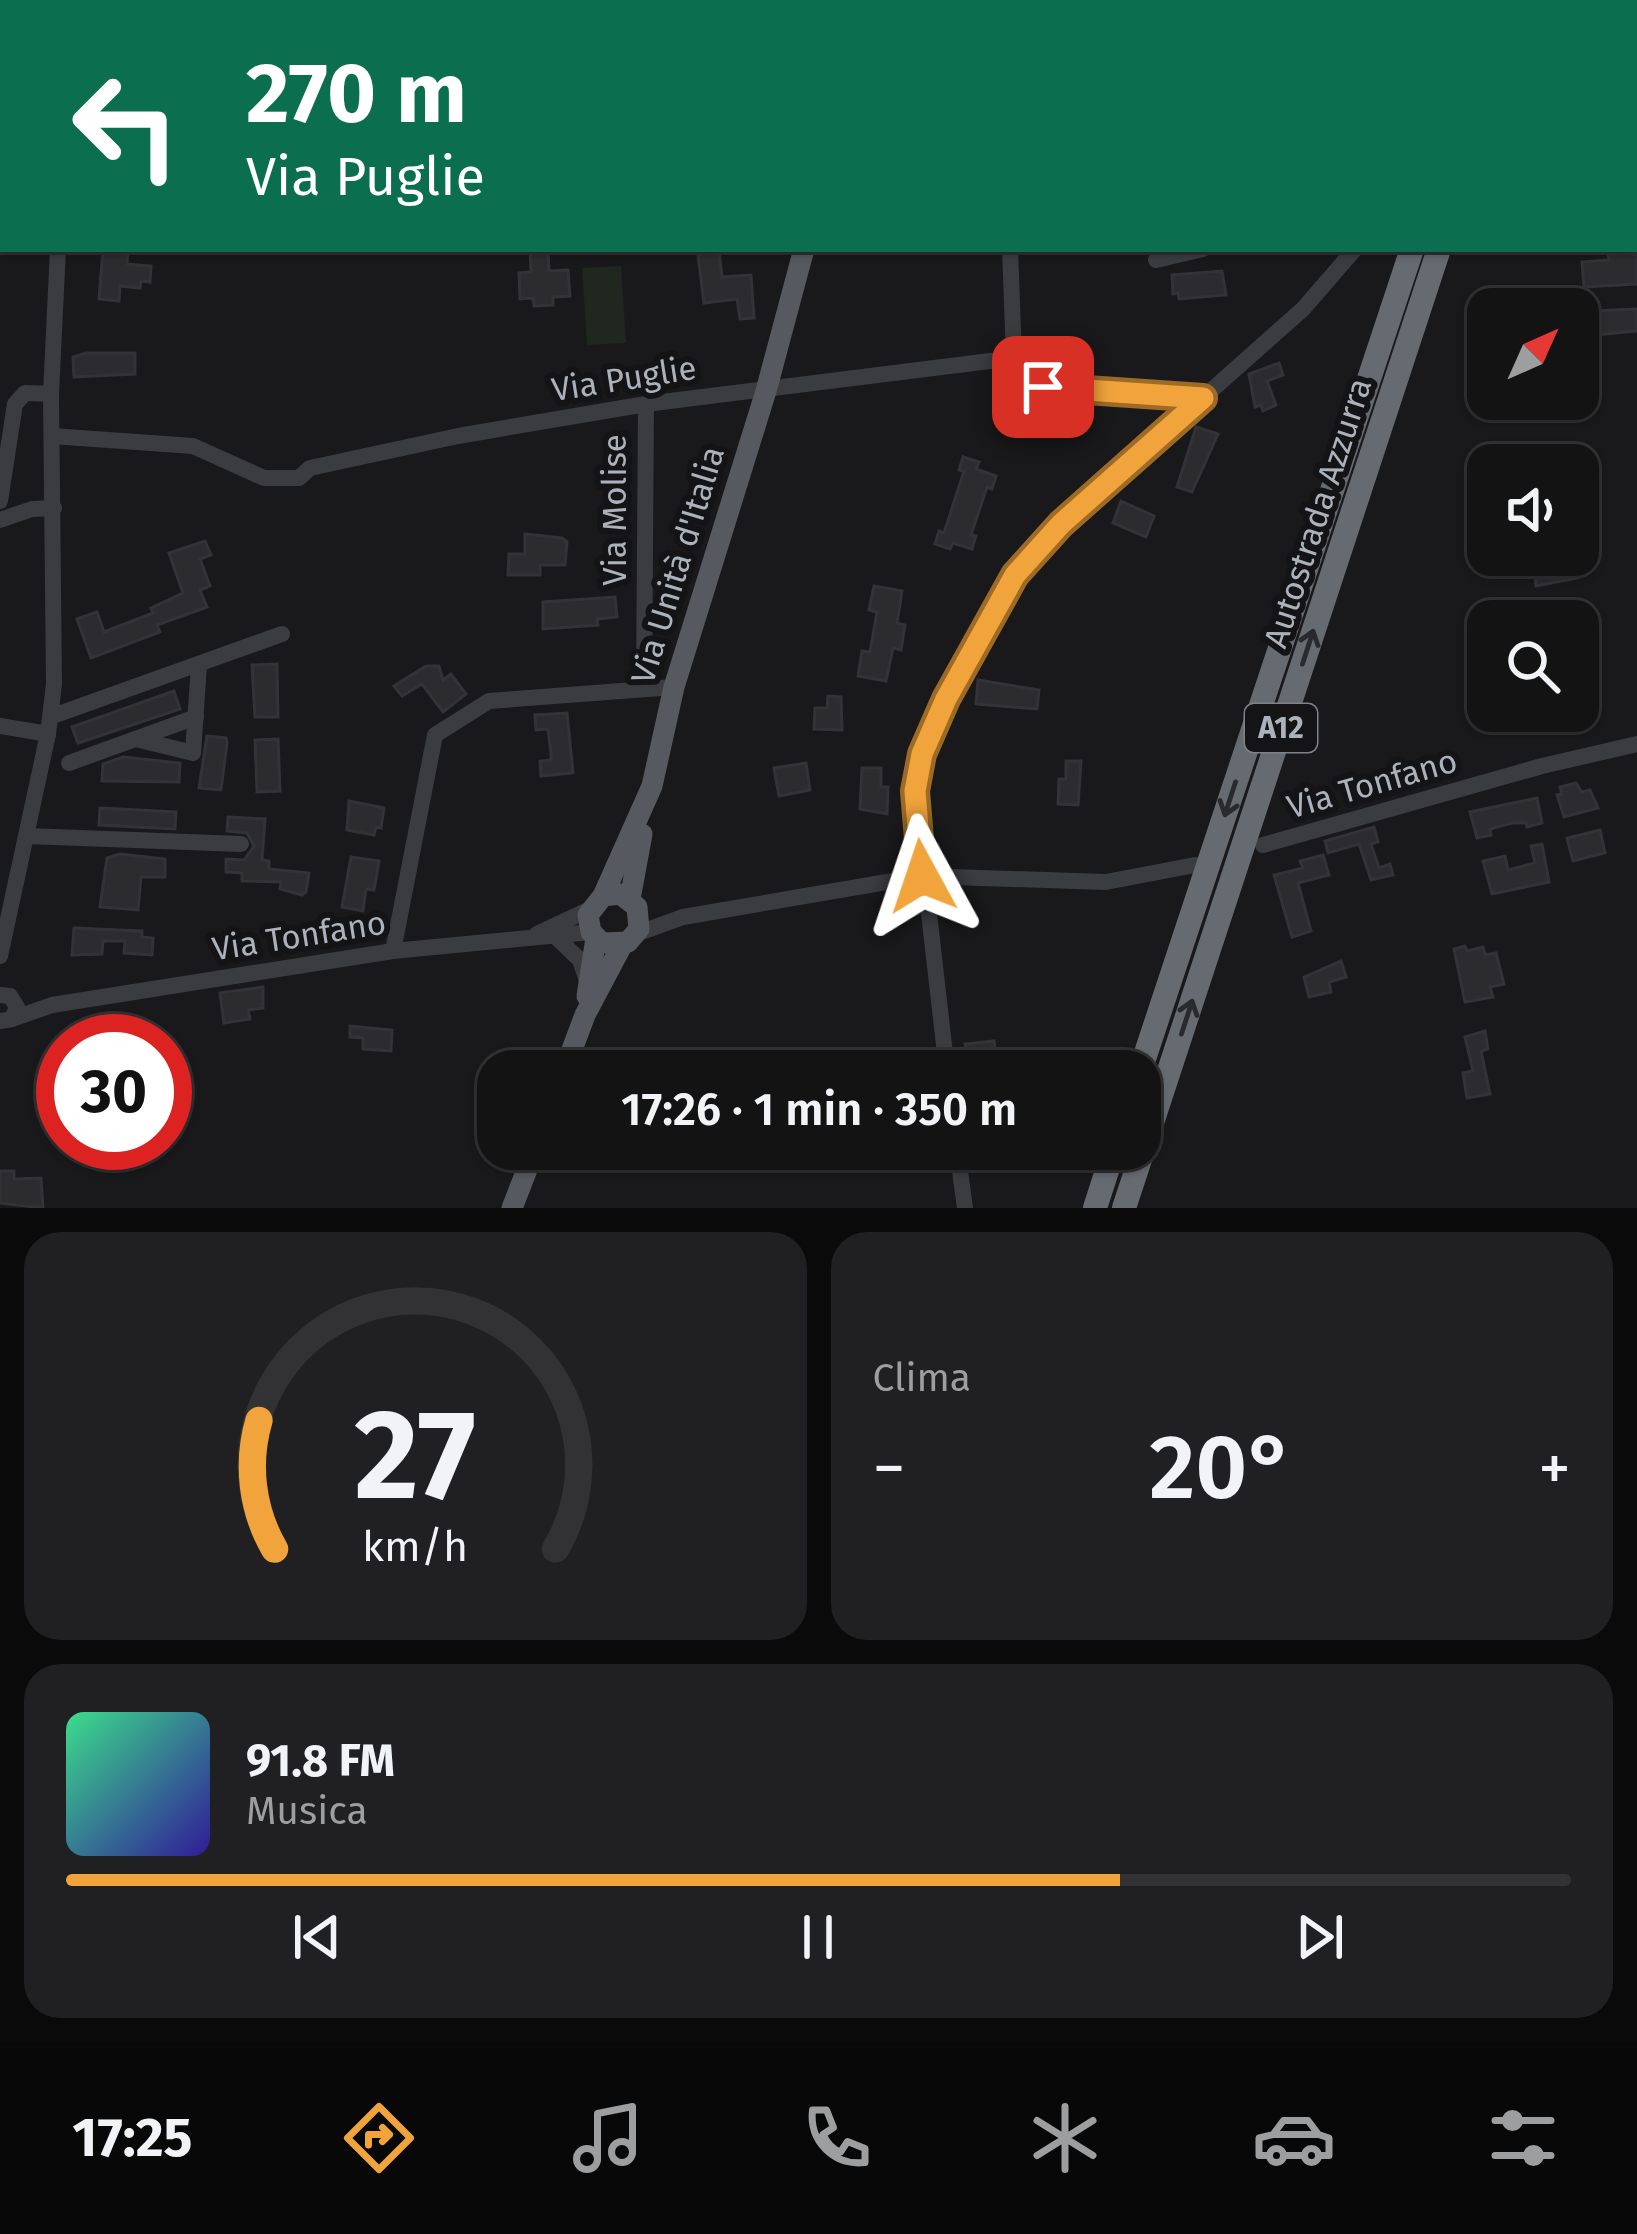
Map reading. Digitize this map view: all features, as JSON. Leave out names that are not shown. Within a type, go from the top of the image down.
[{"type":"highway","name":"Autostrada Azzurra","points":[[1147,1050],[1411,252]]},
{"type":"highway","name":"Autostrada Azzurra","points":[[1124,1208],[1438,252]]},
{"type":"highway","points":[[1095,1208],[1107,1170]]},
{"type":"main road","name":"Via Unità d'Italia","points":[[585,1015],[595,919],[652,786],[674,687],[766,391],[803,252]]},
{"type":"main road","points":[[572,1050],[585,1015],[640,918],[634,903],[652,786]]},
{"type":"main road","points":[[629,939],[608,945],[595,919],[614,893],[634,903]]},
{"type":"main road","points":[[512,1208],[527,1170]]},
{"type":"street","points":[[0,956],[49,726],[54,508],[51,394],[58,252]]},
{"type":"street","points":[[1010,252],[1014,358],[1024,379],[1043,387],[1203,398]]},
{"type":"street","points":[[1156,260],[1190,252]]},
{"type":"street","points":[[943,1050],[915,791],[922,754],[946,699],[1015,575],[1061,524],[1303,309],[1351,252]]},
{"type":"street","name":"Via Puglie","points":[[52,436],[193,446],[265,478],[299,478],[310,468],[646,404],[1014,358]]},
{"type":"street","points":[[0,501],[15,404],[25,393],[51,394]]},
{"type":"street","name":"Via Molise","points":[[644,689],[646,404]]},
{"type":"street","points":[[0,520],[54,508]]},
{"type":"street","points":[[0,726],[49,726],[282,634]]},
{"type":"street","points":[[136,739],[193,753],[200,665]]},
{"type":"street","points":[[393,951],[435,736],[489,701],[674,687]]},
{"type":"street","points":[[69,763],[196,717]]},
{"type":"street","name":"Via Tonfano","points":[[1263,845],[1637,744]]},
{"type":"street","points":[[27,836],[241,844]]},
{"type":"street","points":[[629,939],[683,917],[922,876],[1106,882],[1195,865]]},
{"type":"street","points":[[634,903],[683,917]]},
{"type":"street","points":[[536,934],[595,919]]},
{"type":"street","name":"Via Tonfano","points":[[7,1006],[52,1005],[393,951],[536,934],[556,937],[595,919]]},
{"type":"street","points":[[556,937],[580,960],[589,985]]},
{"type":"street","points":[[0,976],[7,1006]]},
{"type":"street","points":[[960,1170],[965,1208]]},
{"type":"shaded area","points":[[621,266],[626,343],[587,345],[582,268]]},
{"type":"building","points":[[103,252],[128,252],[127,264],[151,266],[150,282],[141,281],[140,288],[120,286],[119,301],[99,299]]},
{"type":"building","points":[[530,252],[548,252],[549,271],[568,270],[570,296],[553,297],[553,305],[534,306],[533,298],[520,299],[519,273],[531,272]]},
{"type":"building","points":[[719,252],[722,277],[751,275],[754,318],[740,319],[737,299],[704,303],[698,255]]},
{"type":"building","points":[[1608,252],[1637,252],[1637,284],[1584,287],[1582,262],[1609,260]]},
{"type":"building","points":[[1222,271],[1226,295],[1179,299],[1178,293],[1173,294],[1172,275]]},
{"type":"building","points":[[1637,309],[1637,331],[1599,335],[1599,311]]},
{"type":"building","points":[[135,353],[135,374],[74,377],[73,357]]},
{"type":"building","points":[[1279,363],[1283,375],[1267,381],[1276,405],[1263,411],[1261,405],[1255,407],[1249,374]]},
{"type":"building","points":[[1196,427],[1218,434],[1192,492],[1177,487]]},
{"type":"building","points":[[963,457],[979,462],[976,469],[996,476],[992,489],[987,487],[971,535],[976,536],[972,549],[953,543],[950,549],[935,544],[939,531],[944,533],[964,471],[959,470]]},
{"type":"building","points":[[1121,501],[1154,516],[1146,537],[1113,523]]},
{"type":"building","points":[[525,534],[562,538],[567,542],[565,565],[540,565],[540,575],[508,575],[509,554],[525,554]]},
{"type":"building","points":[[205,541],[211,555],[200,559],[210,586],[200,590],[207,607],[157,625],[160,632],[91,658],[77,619],[97,612],[104,632],[153,613],[151,608],[183,593],[169,553]]},
{"type":"building","points":[[1535,576],[1577,576],[1577,578],[1536,586]]},
{"type":"building","points":[[874,586],[902,591],[897,623],[905,625],[901,650],[893,648],[886,681],[858,676],[862,651],[870,652],[877,612],[869,610]]},
{"type":"building","points":[[615,597],[617,617],[597,619],[598,625],[543,629],[543,602]]},
{"type":"building","points":[[277,664],[278,717],[255,717],[252,665]]},
{"type":"building","points":[[426,666],[439,666],[443,680],[451,674],[466,694],[443,712],[422,684],[402,696],[394,686]]},
{"type":"building","points":[[978,680],[1039,690],[1037,709],[976,704]]},
{"type":"building","points":[[174,691],[180,709],[78,743],[72,727]]},
{"type":"building","points":[[828,696],[841,697],[842,730],[814,729],[815,708],[827,708]]},
{"type":"building","points":[[567,713],[573,773],[541,776],[540,761],[551,760],[551,753],[548,729],[536,730],[535,715]]},
{"type":"building","points":[[207,736],[226,738],[221,790],[199,788]]},
{"type":"building","points":[[278,739],[280,791],[257,792],[255,740]]},
{"type":"building","points":[[123,757],[180,763],[179,782],[102,781],[103,764]]},
{"type":"building","points":[[1066,761],[1081,761],[1078,805],[1058,804]]},
{"type":"building","points":[[806,763],[810,790],[779,796],[774,768]]},
{"type":"building","points":[[862,768],[881,768],[881,787],[888,787],[887,814],[860,809]]},
{"type":"building","points":[[1576,783],[1582,792],[1590,790],[1598,808],[1564,817],[1557,795],[1562,794],[1560,787]]},
{"type":"building","points":[[1537,798],[1542,823],[1527,827],[1526,823],[1512,823],[1477,838],[1470,812]]},
{"type":"building","points":[[349,801],[384,808],[381,828],[376,827],[374,835],[347,830]]},
{"type":"building","points":[[100,808],[176,812],[175,829],[99,825]]},
{"type":"building","points":[[228,817],[265,819],[262,860],[269,861],[269,869],[309,873],[306,892],[280,889],[281,882],[242,881],[242,873],[226,872],[226,859],[244,860],[254,846],[247,833],[227,831]]},
{"type":"building","points":[[1374,827],[1378,842],[1371,844],[1379,868],[1390,864],[1393,875],[1371,880],[1359,844],[1328,853],[1325,841]]},
{"type":"building","points":[[1600,830],[1605,853],[1573,861],[1567,838]]},
{"type":"building","points":[[1542,844],[1549,882],[1492,894],[1483,861],[1505,856],[1508,870],[1535,863],[1531,846]]},
{"type":"building","points":[[120,854],[165,859],[165,877],[141,877],[138,910],[100,907],[107,858]]},
{"type":"building","points":[[1323,855],[1329,875],[1298,883],[1311,931],[1292,937],[1274,875],[1303,868],[1300,861]]},
{"type":"building","points":[[351,857],[379,861],[374,890],[366,889],[363,911],[342,907]]},
{"type":"building","points":[[74,928],[142,931],[142,937],[153,938],[152,955],[124,953],[125,941],[103,941],[102,954],[72,955]]},
{"type":"building","points":[[1465,946],[1467,951],[1483,947],[1485,955],[1496,953],[1504,984],[1490,987],[1493,997],[1465,1002],[1454,949]]},
{"type":"building","points":[[1341,961],[1346,977],[1329,982],[1331,992],[1309,997],[1304,977]]},
{"type":"building","points":[[263,987],[263,1008],[248,1010],[250,1019],[224,1023],[220,993]]},
{"type":"building","points":[[350,1026],[392,1030],[391,1051],[363,1049],[363,1038],[350,1037]]},
{"type":"building","points":[[1485,1031],[1488,1049],[1481,1051],[1490,1094],[1467,1098],[1463,1073],[1473,1071],[1465,1037]]},
{"type":"building","points":[[994,1041],[995,1050],[967,1050],[965,1044]]},
{"type":"building","points":[[0,1171],[14,1171],[14,1179],[41,1178],[43,1208],[0,1203]]},
{"type":"route","points":[[922,876],[915,791],[922,754],[946,699],[1015,575],[1061,524],[1203,398],[1043,387]]}]
